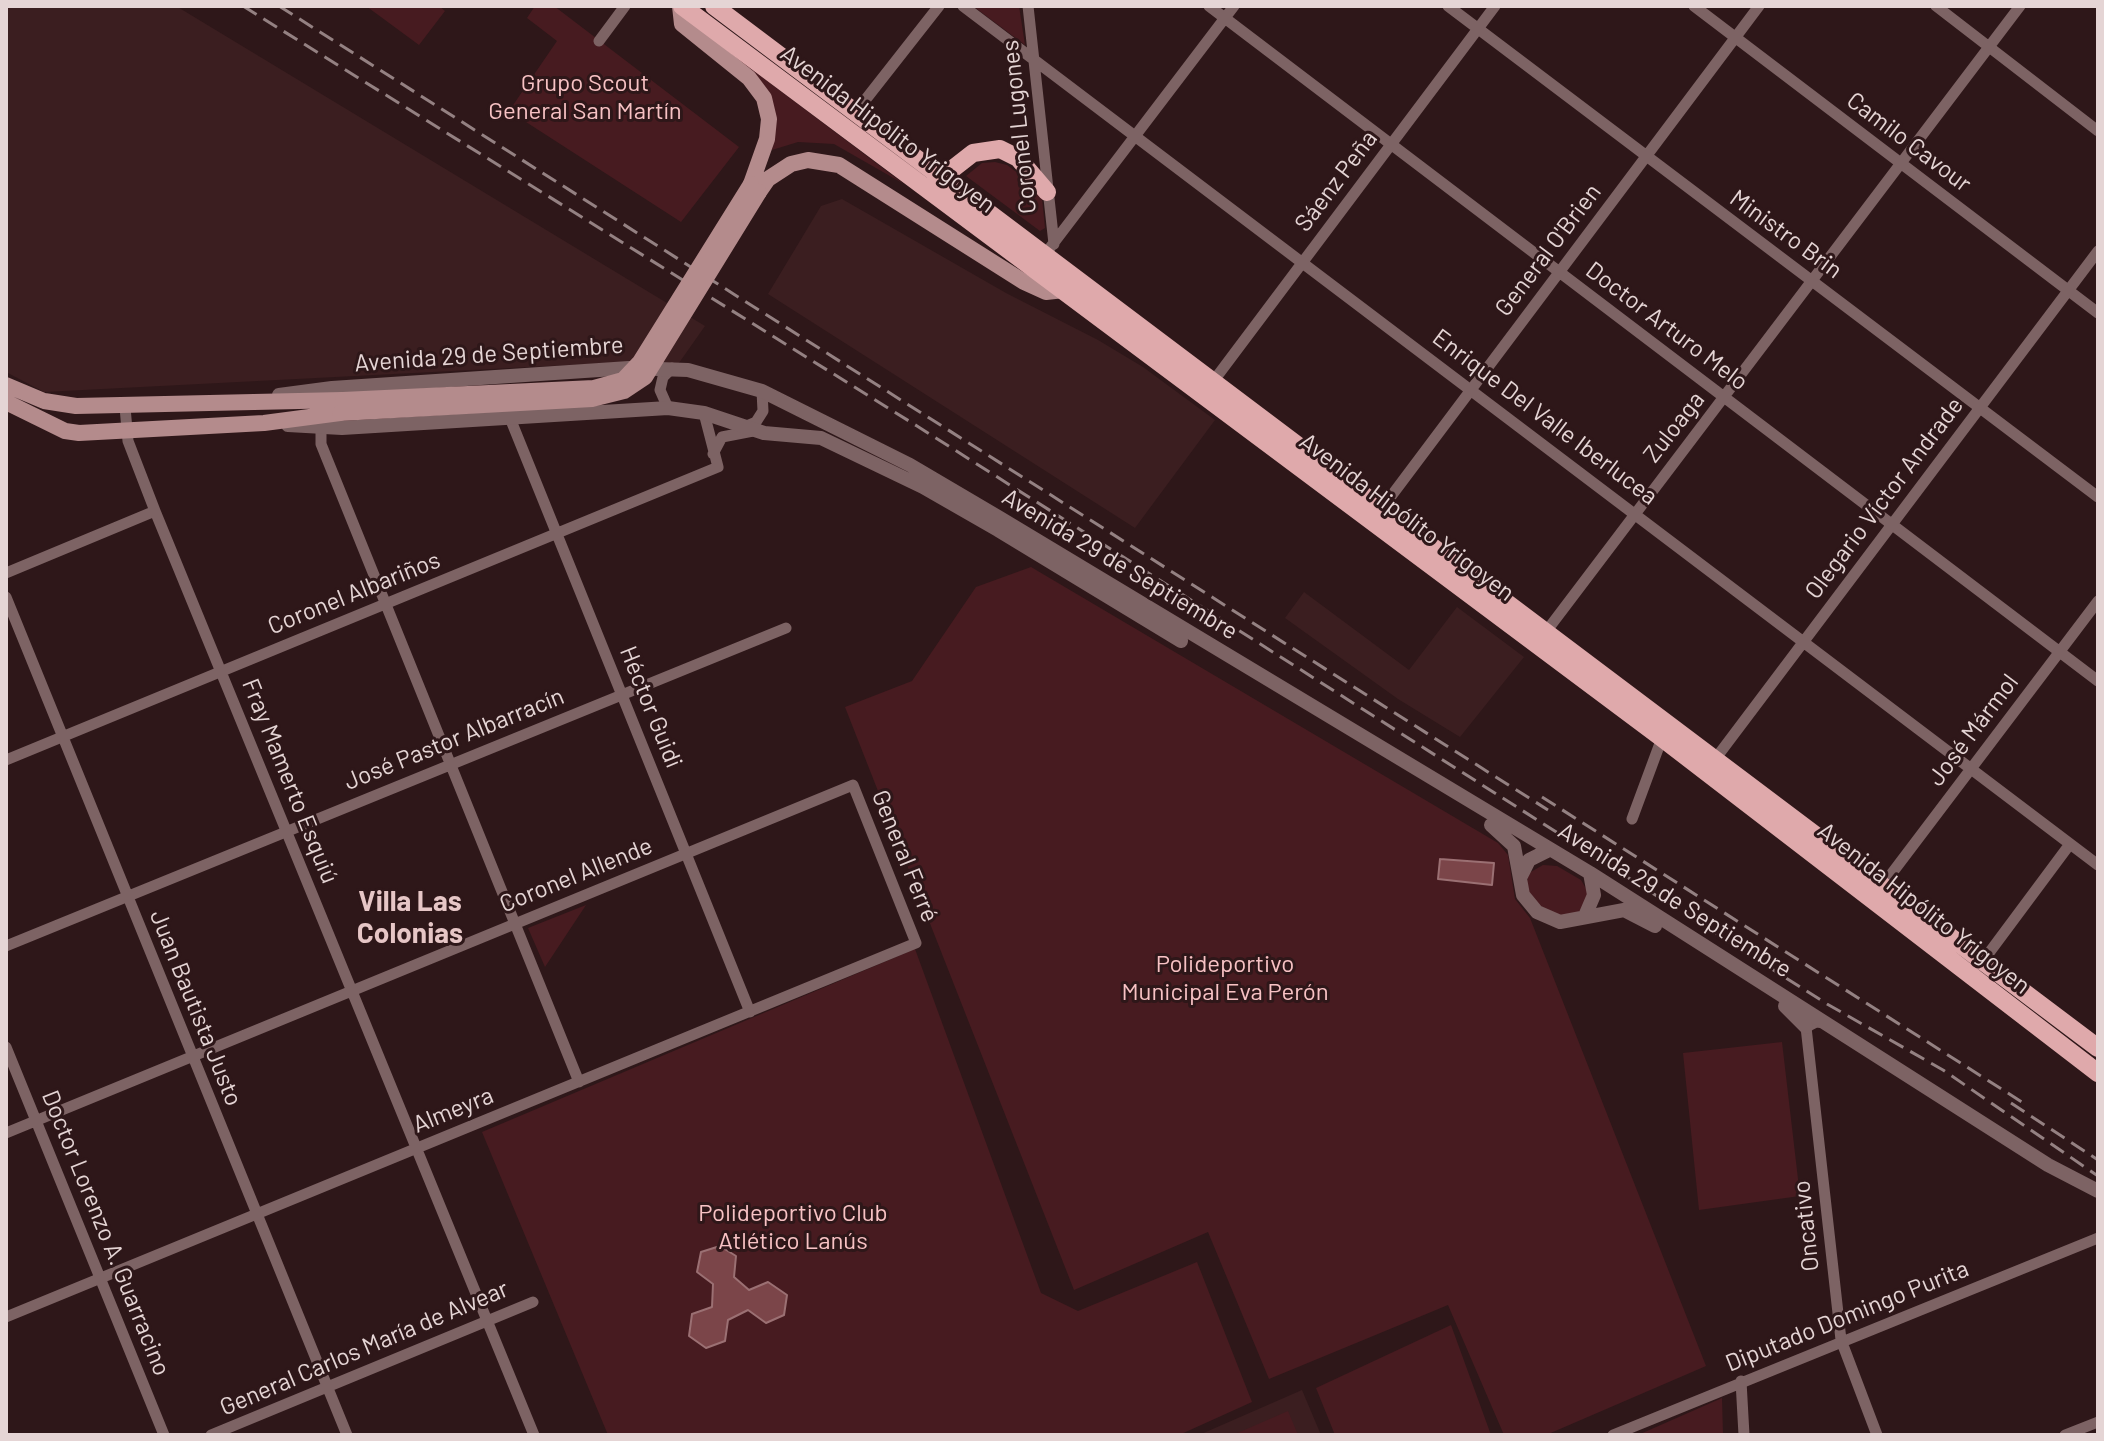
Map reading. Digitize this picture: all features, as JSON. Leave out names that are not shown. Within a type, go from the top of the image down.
[{"type":"main road","points":[[264,423],[342,407],[594,388],[623,380],[640,362],[751,184],[767,139],[769,119],[764,98],[749,78],[682,24],[681,6]]},
{"type":"main road","name":"Avenida Hipólito Yrigoyen","points":[[681,6],[931,178],[1050,249],[1376,515]]},
{"type":"main road","name":"Avenida Hipólito Yrigoyen","points":[[714,6],[855,113],[1064,290],[1376,515],[1978,968],[2098,1048]]},
{"type":"main road","points":[[239,401],[342,407],[615,395],[645,377],[759,192],[777,172],[808,160],[839,165],[902,198],[913,196],[931,178],[973,153],[991,149],[1008,151],[1047,192]]},
{"type":"main road","points":[[751,184],[776,162],[818,150],[859,164],[1014,277],[1046,292],[1064,290]]},
{"type":"main road","name":"Avenida 29 de Septiembre","points":[[6,385],[55,404],[125,407],[239,401]]},
{"type":"main road","name":"Avenida 29 de Septiembre","points":[[6,402],[65,431],[126,431],[264,423]]},
{"type":"main road","name":"Avenida Hipólito Yrigoyen","points":[[1541,638],[1662,738],[1710,765],[1883,885],[2095,1074]]},
{"type":"street","points":[[599,41],[625,6]]},
{"type":"street","points":[[855,113],[939,6]]},
{"type":"street","name":"Enrique Del Valle Iberlucea","points":[[963,6],[2098,865]]},
{"type":"street","name":"Coronel Lugones","points":[[1028,6],[1050,249]]},
{"type":"street","name":"Doctor Arturo Melo","points":[[1209,6],[2098,681]]},
{"type":"street","points":[[1014,277],[1050,249],[1234,6]]},
{"type":"street","name":"Ministro Brin","points":[[1448,6],[1645,158],[2098,497]]},
{"type":"street","name":"Sáenz Peña","points":[[1212,383],[1495,6]]},
{"type":"street","name":"Camilo Cavour","points":[[1694,6],[2098,313]]},
{"type":"street","name":"General O'Brien","points":[[1376,515],[1759,6]]},
{"type":"street","points":[[1936,6],[2098,131]]},
{"type":"street","name":"Zuloaga","points":[[1541,638],[2020,6]]},
{"type":"street","name":"Olegario Víctor Andrade","points":[[1710,765],[2098,251]]},
{"type":"street","points":[[668,408],[661,397],[660,384],[673,368]]},
{"type":"street","name":"Avenida 29 de Septiembre","points":[[239,401],[332,388],[673,368],[702,372],[762,391],[910,465],[1000,518],[1590,873],[2048,1165],[2098,1191]]},
{"type":"street","points":[[713,454],[722,437],[748,429],[760,417],[765,404],[762,391]]},
{"type":"street","name":"Fray Mamerto Esquiú","points":[[125,407],[126,431],[155,511],[534,1435]]},
{"type":"street","name":"Avenida 29 de Septiembre","points":[[264,423],[321,427],[668,408],[704,413],[748,429],[803,435],[836,443],[998,530],[1497,828],[1514,846],[1528,905],[1555,922],[1613,909],[1642,917],[1787,1008],[1806,1027]]},
{"type":"street","points":[[704,413],[713,454]]},
{"type":"street","name":"Héctor Guidi","points":[[510,418],[750,1012]]},
{"type":"street","points":[[321,427],[321,444],[579,1082]]},
{"type":"street","name":"Coronel Albariños","points":[[6,760],[718,467],[713,454]]},
{"type":"street","points":[[6,573],[155,511]]},
{"type":"street","name":"Juan Bautista Justo","points":[[6,597],[347,1435]]},
{"type":"street","name":"José Mármol","points":[[1883,885],[2098,601]]},
{"type":"street","name":"José Pastor Albarracín","points":[[6,946],[786,628]]},
{"type":"street","points":[[1632,819],[1662,738]]},
{"type":"street","name":"Coronel Allende","points":[[6,1133],[853,785]]},
{"type":"street","name":"General Ferré","points":[[853,785],[916,943]]},
{"type":"street","points":[[1978,968],[2070,844]]},
{"type":"street","points":[[1520,880],[1529,860],[1549,850]]},
{"type":"street","points":[[1585,916],[1594,895],[1590,873]]},
{"type":"street","name":"Almeyra","points":[[6,1317],[916,943]]},
{"type":"street","points":[[1806,1027],[1816,1022],[1826,1023]]},
{"type":"street","name":"Oncativo","points":[[1806,1027],[1841,1340],[1877,1435]]},
{"type":"street","name":"Doctor Lorenzo A. Guarracino","points":[[6,1047],[164,1435]]},
{"type":"street","name":"Diputado Domingo Purita","points":[[1613,1435],[1841,1340],[2097,1241]]},
{"type":"street","name":"General Carlos María de Alvear","points":[[211,1435],[533,1302]]},
{"type":"street","points":[[1741,1381],[1744,1435]]},
{"type":"street","points":[[2065,1435],[2098,1422]]},
{"type":"shaded area","points":[[6,6],[176,6],[705,326],[674,370],[627,362],[44,392],[6,372]]},
{"type":"shaded area","points":[[842,199],[1006,293],[1098,340],[1143,367],[1215,420],[1135,528],[768,294],[821,206]]},
{"type":"shaded area","points":[[1304,592],[1409,670],[1457,607],[1524,657],[1460,737],[1398,699],[1285,618]]},
{"type":"shaded area","points":[[1440,859],[1494,863],[1492,885],[1438,879]]},
{"type":"shaded area","points":[[720,1246],[736,1256],[734,1277],[749,1290],[768,1282],[787,1295],[784,1315],[766,1323],[748,1310],[728,1320],[725,1341],[706,1348],[689,1336],[692,1314],[712,1307],[713,1284],[697,1272],[701,1252]]},
{"type":"shaded area","points":[[1302,1390],[1321,1435],[1199,1435]]},
{"type":"green space","points":[[366,6],[439,6],[445,11],[419,45]]},
{"type":"green space","name":"Grupo Scout General San Martín","points":[[535,6],[554,6],[739,147],[681,222],[509,111],[557,41],[527,18]]},
{"type":"green space","points":[[973,6],[1019,6],[1025,45]]},
{"type":"green space","points":[[717,43],[904,184],[834,144],[798,142],[772,150],[774,127]]},
{"type":"green space","points":[[982,163],[1007,165],[1027,180],[1042,198],[1045,228],[1040,231],[966,176]]},
{"type":"green space","name":"Polideportivo Municipal Eva Perón","points":[[1031,567],[1498,843],[1508,855],[1515,899],[1530,918],[1706,1366],[1546,1435],[1504,1435],[1448,1305],[1269,1379],[1208,1232],[1074,1290],[845,707],[912,681],[976,587]]},
{"type":"green space","points":[[1543,865],[1557,866],[1581,880],[1588,892],[1584,909],[1559,917],[1529,899],[1526,886],[1529,873]]},
{"type":"green space","points":[[586,905],[545,967],[528,928]]},
{"type":"green space","name":"Polideportivo Club Atlético Lanús","points":[[915,949],[1041,1293],[1078,1311],[1197,1262],[1252,1402],[1179,1435],[608,1435],[482,1132]]},
{"type":"green space","points":[[1782,1042],[1800,1196],[1699,1210],[1683,1053]]},
{"type":"green space","points":[[1451,1325],[1491,1435],[1335,1435],[1316,1388]]},
{"type":"green space","points":[[1722,1398],[1723,1435],[1638,1435]]},
{"type":"green space","points":[[1288,1411],[1298,1435],[1233,1435]]},
{"type":"railway","points":[[243,6],[917,426],[1827,1004],[1943,1070],[2098,1176]]},
{"type":"railway","points":[[279,6],[1548,810]]},
{"type":"railway","points":[[1542,797],[2025,1104]]},
{"type":"railway","points":[[2011,1103],[2098,1160]]},
{"type":"district","name":"Villa Las Colonias","points":[[410,918]]}]
